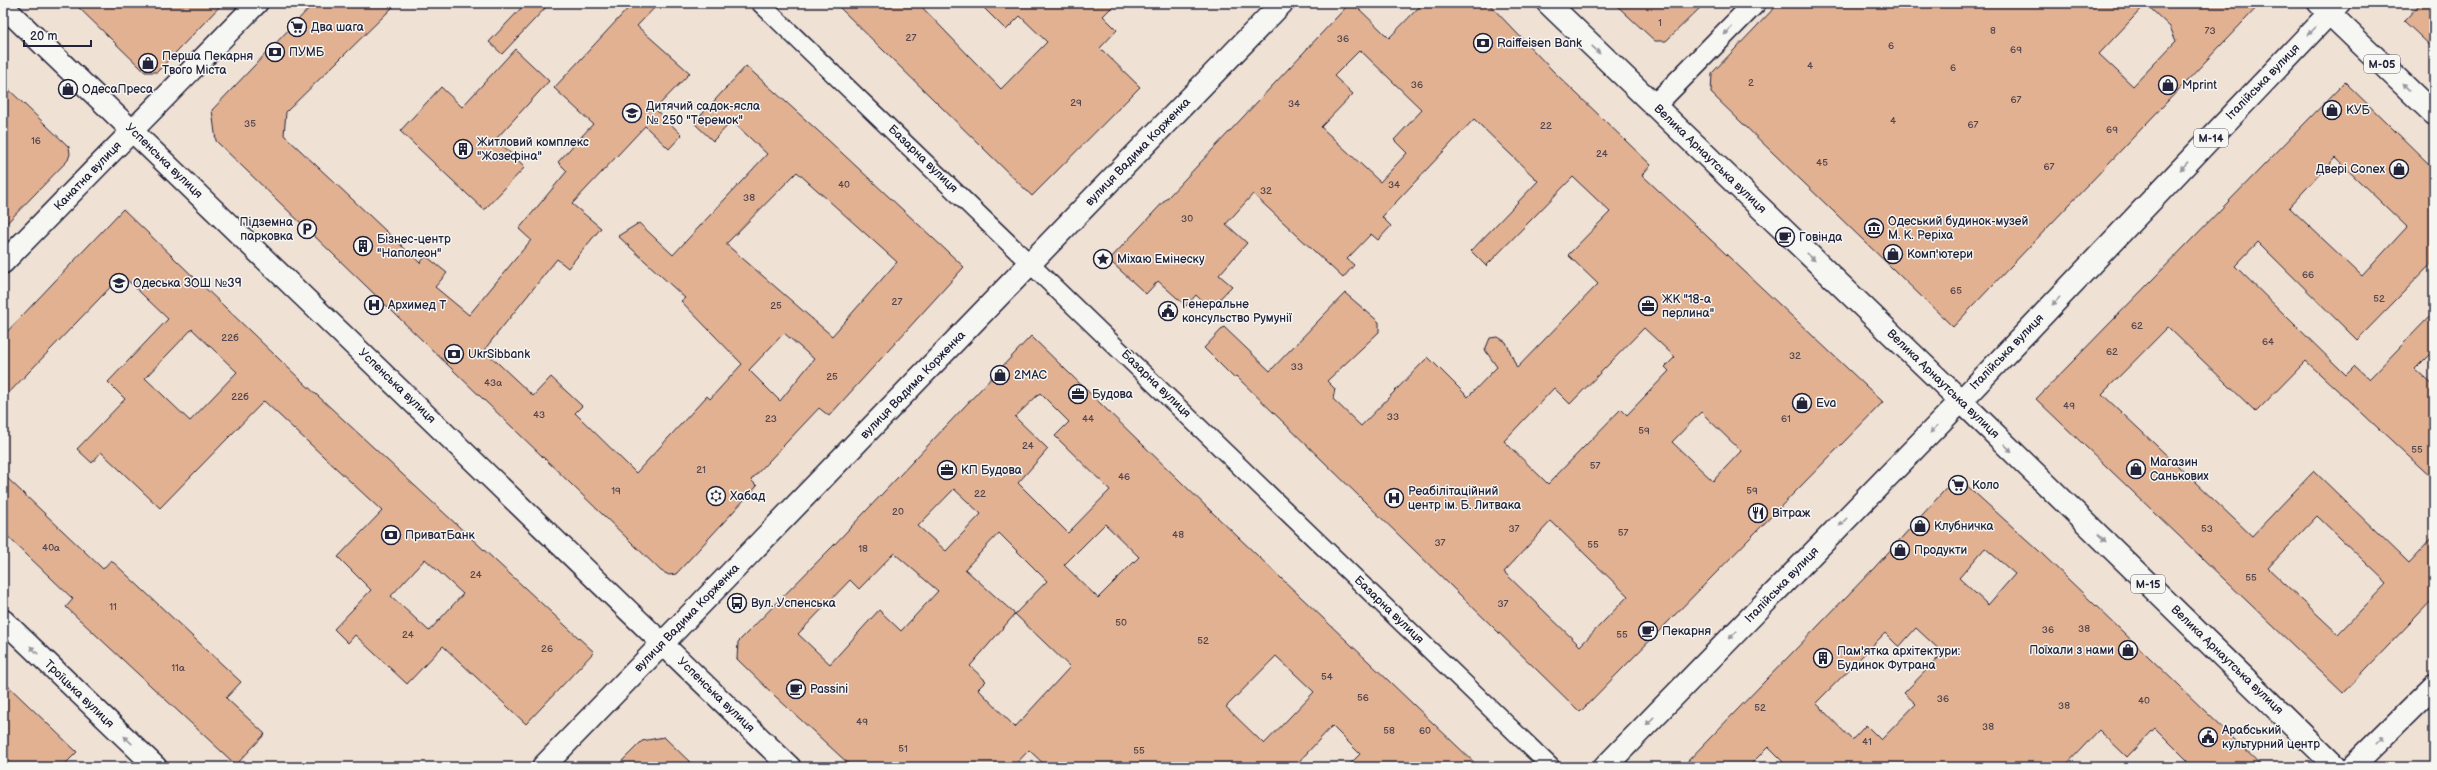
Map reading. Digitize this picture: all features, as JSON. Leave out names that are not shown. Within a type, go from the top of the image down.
[{"type":"main road","name":"вулиця Вадима Корженка","points":[[543,767],[1282,3]]},
{"type":"main road","name":"Велика Арнаутська вулиця","points":[[1548,3],[1961,401],[2336,767]]},
{"type":"main road","name":"М-05","points":[[2329,6],[2434,114]]},
{"type":"main road","name":"Італійська вулиця","points":[[1606,767],[1961,401],[2329,6]]},
{"type":"main road","points":[[2352,767],[2434,686]]},
{"type":"street","name":"Канатна вулиця","points":[[3,263],[257,3]]},
{"type":"street","name":"Базарна вулиця","points":[[760,3],[1031,263],[1551,767]]},
{"type":"street","points":[[1654,106],[1755,3]]},
{"type":"street","name":"Успенська вулиця","points":[[3,6],[790,767]]},
{"type":"street","name":"Троїцька вулиця","points":[[3,620],[156,767]]},
{"type":"building","points":[[74,3],[223,3],[157,72],[145,72]]},
{"type":"building","points":[[314,3],[397,3],[286,112],[284,135],[420,263],[426,256],[447,273],[435,287],[469,315],[531,240],[519,229],[567,171],[558,162],[593,124],[554,88],[633,3],[659,3],[637,26],[690,73],[655,109],[682,135],[669,149],[645,126],[572,204],[601,228],[568,268],[557,259],[484,350],[533,396],[551,377],[582,406],[575,413],[636,473],[707,396],[710,399],[742,364],[681,301],[685,298],[618,236],[639,223],[673,255],[767,154],[732,121],[713,141],[694,123],[746,66],[827,139],[964,267],[829,416],[819,408],[751,480],[757,486],[676,574],[669,575],[661,571],[216,141],[212,110]],"holes":[[[797,172],[897,262],[832,336],[726,244]],[[784,333],[814,359],[780,401],[749,370]]]},
{"type":"building","points":[[526,3],[550,3],[502,54],[489,42]]},
{"type":"building","points":[[835,3],[918,3],[1001,89],[1047,42],[1020,16],[1006,30],[979,3],[1116,3],[1103,16],[1117,30],[1100,48],[1140,87],[1032,196]]},
{"type":"building","points":[[1350,3],[1353,3],[1389,38],[1423,3],[1488,3],[1553,71],[1651,165],[1642,175],[1883,402],[1580,712],[1236,376],[1234,378],[1204,348],[1224,327],[1270,371],[1345,293],[1379,322],[1379,332],[1327,381],[1335,389],[1333,399],[1361,426],[1428,357],[1468,397],[1497,367],[1485,350],[1490,338],[1498,337],[1506,342],[1517,368],[1598,284],[1568,255],[1610,212],[1573,177],[1486,266],[1471,251],[1538,181],[1474,119],[1382,217],[1391,226],[1378,240],[1371,234],[1347,259],[1354,265],[1343,278],[1253,194],[1226,224],[1247,243],[1219,275],[1232,286],[1210,309],[1196,295],[1186,306],[1158,281],[1146,294],[1109,260]],"holes":[[[1360,50],[1422,110],[1394,140],[1407,153],[1380,182],[1321,127],[1353,94],[1334,76]],[[1644,328],[1675,357],[1665,367],[1669,371],[1627,415],[1621,409],[1548,484],[1504,441],[1554,388],[1570,404]],[[1701,412],[1741,451],[1713,481],[1672,442]],[[1551,521],[1628,596],[1580,646],[1504,572]]]},
{"type":"building","points":[[1614,3],[1705,3],[1666,41],[1655,41]]},
{"type":"building","points":[[1779,3],[2261,3],[1953,327],[1711,93],[1712,73]],"holes":[[[2146,4],[2170,27],[2176,41],[2133,86],[2099,54]]]},
{"type":"building","points":[[2421,3],[2434,3],[2434,49],[2404,21]]},
{"type":"building","name":"Житловий комплекс \"Жозефіна\"","points":[[515,49],[549,81],[496,139],[525,167],[484,210],[400,131],[441,87],[462,107]]},
{"type":"building","points":[[2345,82],[2434,169],[2434,261],[2357,340],[2258,242],[2235,266],[2346,375],[2355,366],[2369,379],[2434,312],[2434,350],[2415,369],[2434,386],[2434,480],[2306,361],[2256,412],[2168,327],[2102,394],[2252,536],[2314,471],[2409,563],[2434,536],[2434,598],[2343,693],[2036,399]],"holes":[[[2335,158],[2407,227],[2362,276],[2289,207]],[[2317,516],[2387,583],[2338,634],[2268,568]]]},
{"type":"building","points":[[3,84],[69,147],[70,154],[68,160],[3,227]]},
{"type":"building","points":[[123,209],[304,383],[594,652],[526,724],[443,646],[407,684],[355,635],[348,643],[334,629],[371,590],[338,557],[382,511],[264,401],[160,508],[101,452],[92,463],[77,449],[125,399],[108,382],[168,319],[122,275],[3,399],[3,336]],"holes":[[[192,329],[237,372],[190,421],[145,378]],[[425,559],[463,594],[429,631],[391,596]]]},
{"type":"building","points":[[1031,336],[1215,515],[1479,767],[1347,767],[1360,754],[1332,726],[1294,767],[1047,767],[1029,750],[1013,767],[852,767],[737,659],[738,642],[833,546]],"holes":[[[1040,393],[1069,422],[1055,436],[1110,490],[1068,533],[1018,483],[1048,449],[1015,417]],[[954,489],[981,514],[946,551],[918,526]],[[1105,524],[1139,557],[1098,598],[1064,565]],[[999,533],[1047,581],[1015,614],[965,569]],[[894,553],[938,591],[901,631],[879,610],[830,664],[798,634],[850,580],[859,589]],[[1015,614],[1070,667],[1015,727],[978,689],[986,681],[970,666]],[[1276,656],[1314,692],[1264,744],[1226,707]]]},
{"type":"building","points":[[3,474],[103,569],[111,560],[241,682],[226,698],[265,734],[236,765],[66,607],[73,599],[3,532]]},
{"type":"building","points":[[1952,482],[1963,482],[2038,550],[2263,767],[2187,767],[2187,760],[2155,728],[2127,757],[2099,730],[2064,767],[1788,767],[1768,747],[1748,767],[1682,767],[1875,567]],"holes":[[[1985,548],[2015,574],[1988,605],[1959,578]],[[1916,628],[1943,653],[1904,693],[1916,704],[1881,740],[1866,725],[1852,740],[1816,703],[1885,633],[1899,647]]]},
{"type":"building","points":[[3,681],[77,752],[62,767],[3,767]]},
{"type":"building","points":[[664,737],[695,767],[616,767],[642,741]]},
{"type":"place","name":"Два шага","points":[[297,27]]},
{"type":"place","name":"Raiffeisen Bank","points":[[1483,43]]},
{"type":"place","name":"ПУМБ","points":[[275,52]]},
{"type":"place","name":"Перша Пекарня Твого Міста","points":[[148,63]]},
{"type":"place","name":"Mprint","points":[[2168,85]]},
{"type":"place","name":"ОдесаПреса","points":[[68,89]]},
{"type":"place","name":"КУБ","points":[[2332,110]]},
{"type":"place","name":"Дитячий садок-ясла № 250 \"Теремок\"","points":[[632,113]]},
{"type":"place","name":"Житловий комплекс \"Жозефіна\"","points":[[463,149]]},
{"type":"place","name":"Двері Conex","points":[[2399,169]]},
{"type":"place","name":"Одеський будинок-музей М. К. Реріха","points":[[1874,228]]},
{"type":"place","name":"Підземна парковка","points":[[307,229]]},
{"type":"place","name":"Говінда","points":[[1785,237]]},
{"type":"place","name":"Бізнес-центр \"Наполеон\"","points":[[363,246]]},
{"type":"place","name":"Комп'ютери","points":[[1893,254]]},
{"type":"place","name":"Міхаю Емінеску","points":[[1103,259]]},
{"type":"place","name":"Одеська ЗОШ №39","points":[[119,283]]},
{"type":"place","name":"Архимед Т","points":[[374,305]]},
{"type":"place","name":"ЖК \"18-а перлина\"","points":[[1648,306]]},
{"type":"place","name":"Генеральне консульство Румунії","points":[[1168,311]]},
{"type":"place","name":"UkrSibbank","points":[[454,354]]},
{"type":"place","name":"2MAC","points":[[1000,375]]},
{"type":"place","name":"Будова","points":[[1078,394]]},
{"type":"place","name":"Eva","points":[[1802,403]]},
{"type":"place","name":"Магазин Санькових","points":[[2136,469]]},
{"type":"place","name":"КП Будова","points":[[947,470]]},
{"type":"place","name":"Коло","points":[[1958,485]]},
{"type":"place","name":"Хабад","points":[[716,496]]},
{"type":"place","name":"Реабілітаційний центр ім. Б. Литвака","points":[[1394,498]]},
{"type":"place","name":"Вітраж","points":[[1758,513]]},
{"type":"place","name":"Клубничка","points":[[1920,526]]},
{"type":"place","name":"ПриватБанк","points":[[391,535]]},
{"type":"place","name":"Продукти","points":[[1900,550]]},
{"type":"place","name":"Вул. Успенська","points":[[737,603]]},
{"type":"place","name":"Пекарня","points":[[1648,631]]},
{"type":"place","name":"Поїхали з нами","points":[[2128,650]]},
{"type":"place","name":"Пам'ятка архітектури: Будинок Футрана","points":[[1823,658]]},
{"type":"place","name":"Passini","points":[[796,689]]},
{"type":"place","name":"Арабський культурний центр","points":[[2208,737]]}]
